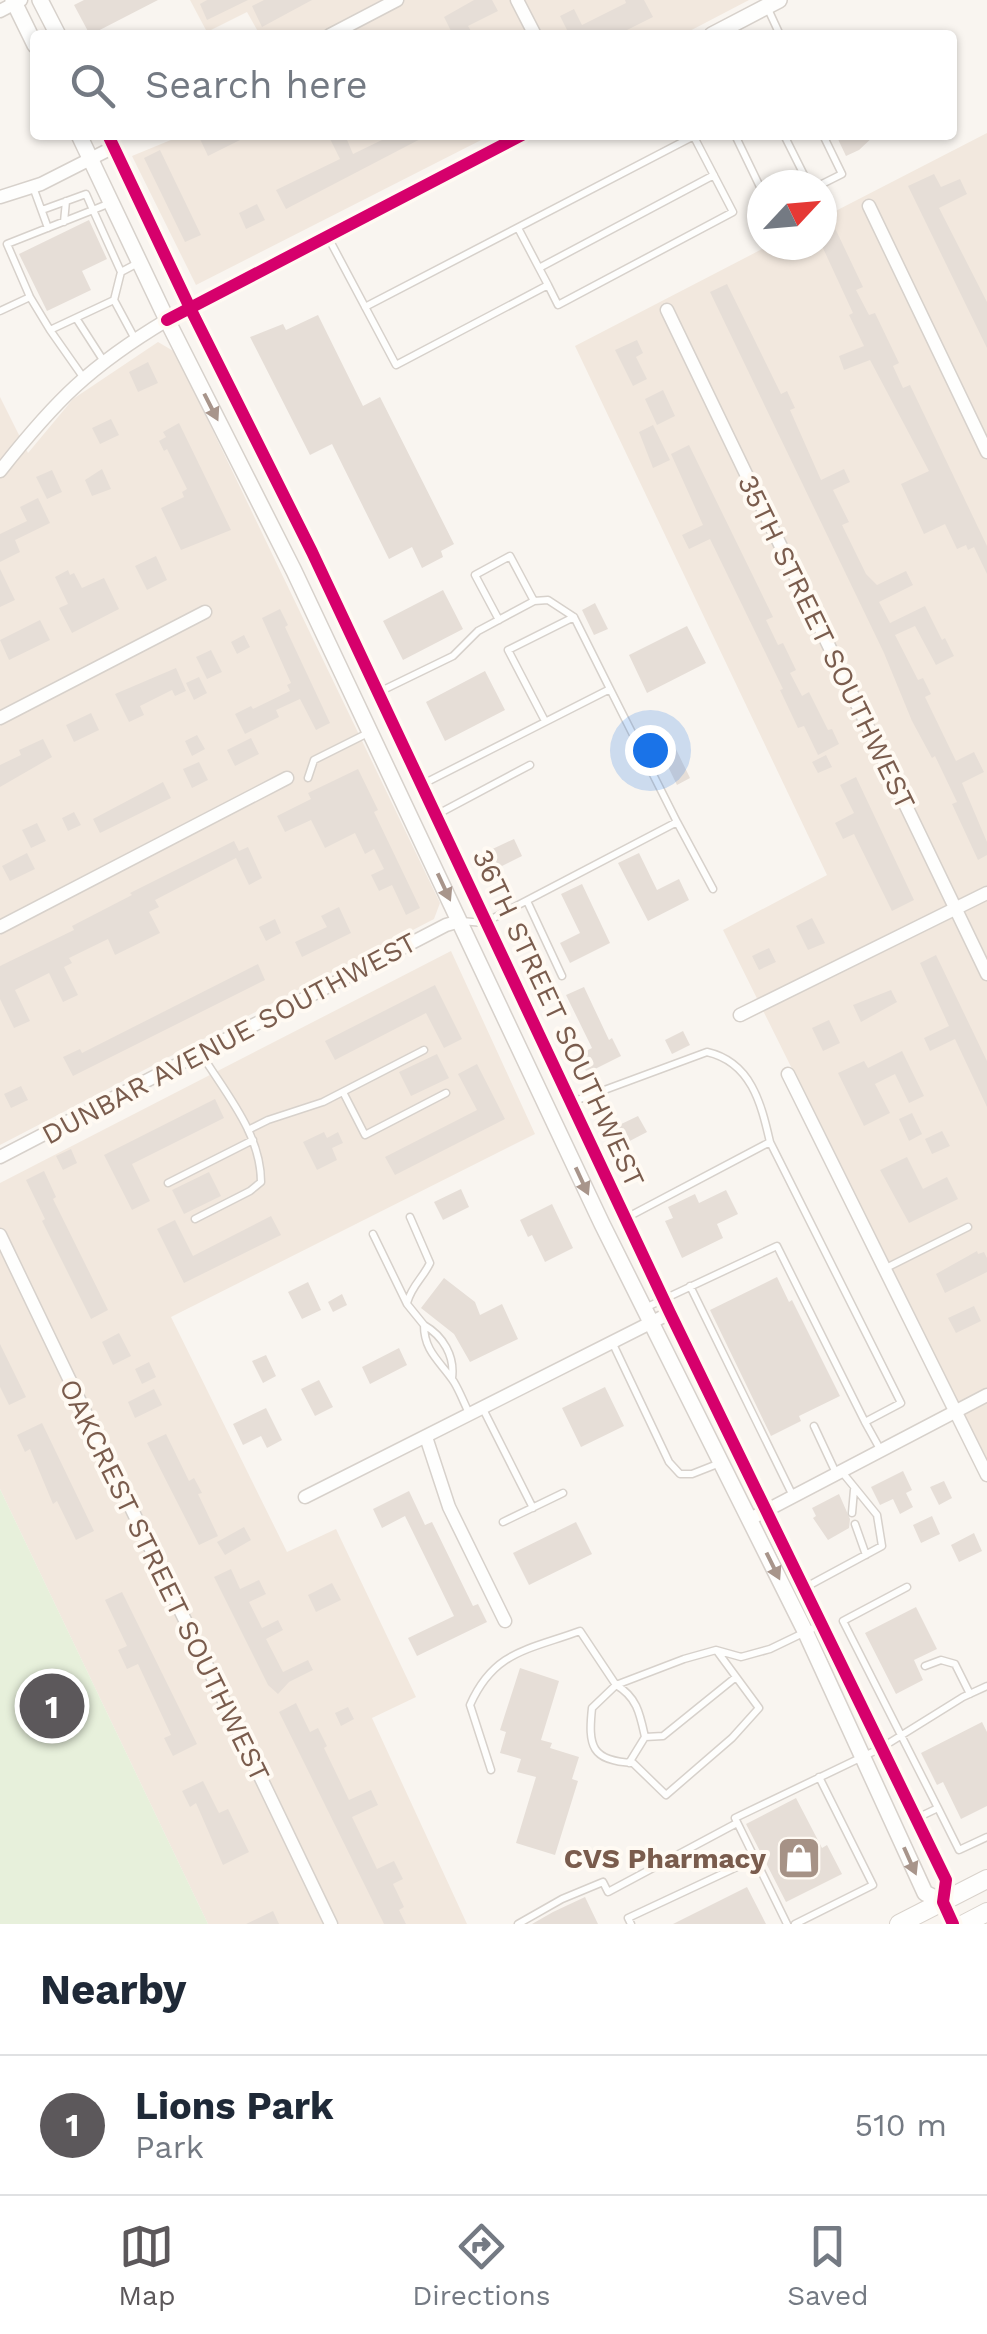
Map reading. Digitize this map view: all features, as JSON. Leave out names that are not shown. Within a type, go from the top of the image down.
[{"type":"main road","points":[[900,1924],[987,1879]]},
{"type":"main road","points":[[964,1924],[987,1912]]},
{"type":"street","points":[[40,0],[55,30]]},
{"type":"street","points":[[340,30],[397,0]]},
{"type":"street","points":[[517,0],[532,30]]},
{"type":"street","points":[[722,30],[773,3]]},
{"type":"street","points":[[12,4],[30,36]]},
{"type":"street","name":"36TH STREET SOUTHWEST","points":[[81,140],[166,320],[294,571],[651,1326],[805,1630],[925,1893],[943,1902]]},
{"type":"street","points":[[0,470],[40,419],[103,360],[135,339],[512,140]]},
{"type":"street","points":[[0,197],[33,187],[91,160],[111,141]]},
{"type":"street","name":"36TH STREET SOUTHWEST","points":[[111,141],[312,552],[666,1306],[946,1880],[943,1902],[953,1924]]},
{"type":"street","points":[[868,206],[987,452]]},
{"type":"street","name":"35TH STREET SOUTHWEST","points":[[667,310],[987,974]]},
{"type":"street","points":[[0,718],[205,612]]},
{"type":"street","points":[[0,927],[287,778]]},
{"type":"street","points":[[740,1016],[987,894]]},
{"type":"street","name":"DUNBAR AVENUE SOUTHWEST","points":[[0,1156],[460,921]]},
{"type":"street","points":[[788,1074],[987,1476]]},
{"type":"street","name":"OAKCREST STREET SOUTHWEST","points":[[0,1235],[331,1924]]},
{"type":"street","points":[[305,1497],[651,1326],[666,1306]]},
{"type":"street","points":[[750,1519],[987,1395]]},
{"type":"street","points":[[426,1437],[449,1507],[504,1621]]},
{"type":"lane","points":[[773,3],[779,30]]},
{"type":"lane","points":[[366,308],[684,140]]},
{"type":"lane","points":[[518,228],[558,304],[733,212],[696,140]]},
{"type":"lane","points":[[738,140],[752,170]]},
{"type":"lane","points":[[786,140],[802,170]]},
{"type":"lane","points":[[825,140],[842,174],[837,176]]},
{"type":"lane","points":[[539,268],[714,175]]},
{"type":"lane","points":[[33,187],[48,228]]},
{"type":"lane","points":[[42,210],[86,194],[121,272],[114,300],[135,339]]},
{"type":"lane","points":[[64,222],[66,201]]},
{"type":"lane","points":[[84,377],[30,297],[8,244],[111,202]]},
{"type":"lane","points":[[328,236],[396,365],[548,285]]},
{"type":"lane","points":[[121,272],[139,262]]},
{"type":"lane","points":[[0,311],[30,297]]},
{"type":"lane","points":[[50,330],[114,300]]},
{"type":"lane","points":[[76,318],[103,360]]},
{"type":"lane","points":[[499,620],[475,575],[510,556],[534,600]]},
{"type":"lane","points":[[378,692],[453,656],[478,631],[534,600],[548,600],[574,617],[713,890]]},
{"type":"lane","points":[[545,721],[508,650],[574,617]]},
{"type":"lane","points":[[422,785],[610,689]]},
{"type":"lane","points":[[308,778],[314,760],[369,733]]},
{"type":"lane","points":[[436,815],[530,765]]},
{"type":"lane","points":[[460,921],[484,923],[677,822]]},
{"type":"lane","points":[[527,901],[562,976]]},
{"type":"lane","points":[[248,1130],[342,1092],[424,1050]]},
{"type":"lane","points":[[570,1103],[707,1052],[727,1057],[746,1075],[761,1104],[770,1142],[901,1403],[865,1422]]},
{"type":"lane","points":[[194,1219],[250,1192],[261,1182],[261,1163],[253,1140],[201,1054]]},
{"type":"lane","points":[[342,1092],[365,1135],[446,1093]]},
{"type":"lane","points":[[168,1183],[253,1140]]},
{"type":"lane","points":[[626,1218],[770,1142]]},
{"type":"lane","points":[[407,1304],[412,1286],[426,1273],[430,1263],[410,1216]]},
{"type":"lane","points":[[884,1268],[968,1226]]},
{"type":"lane","points":[[373,1234],[407,1304],[440,1337],[449,1352],[454,1368],[452,1378]]},
{"type":"lane","points":[[644,1309],[666,1306],[690,1286],[777,1246],[881,1450]]},
{"type":"lane","points":[[690,1286],[793,1496]]},
{"type":"lane","points":[[424,1324],[435,1362],[452,1378],[469,1414]]},
{"type":"lane","points":[[613,1344],[669,1462],[680,1474],[692,1474],[721,1462]]},
{"type":"lane","points":[[483,1408],[532,1508]]},
{"type":"lane","points":[[805,1588],[882,1546],[877,1514],[839,1472],[814,1426]]},
{"type":"lane","points":[[852,1514],[854,1489]]},
{"type":"lane","points":[[503,1522],[563,1494]]},
{"type":"lane","points":[[855,1524],[866,1555]]},
{"type":"lane","points":[[716,1650],[759,1708],[732,1738],[666,1795],[634,1763],[615,1762],[598,1754],[588,1738],[592,1708],[616,1685],[684,1658],[716,1650],[741,1657],[770,1649],[805,1630],[843,1621],[907,1587]]},
{"type":"lane","points":[[843,1621],[959,1850],[987,1837]]},
{"type":"lane","points":[[490,1770],[470,1705],[482,1679],[498,1664],[580,1631],[616,1685],[631,1694],[640,1714],[645,1737],[629,1763]]},
{"type":"lane","points":[[925,1666],[941,1660],[954,1664],[970,1694]]},
{"type":"lane","points":[[645,1737],[663,1736],[736,1677]]},
{"type":"lane","points":[[788,1924],[735,1818],[882,1748],[987,1686]]},
{"type":"lane","points":[[796,1924],[873,1885],[819,1778]]},
{"type":"lane","points":[[916,1818],[938,1808]]},
{"type":"lane","points":[[518,1924],[603,1882],[608,1892],[737,1823]]},
{"type":"lane","points":[[631,1924],[628,1918],[754,1859]]},
{"type":"shaded area","points":[[190,0],[749,0],[692,30],[257,30],[247,12],[206,30]]},
{"type":"shaded area","points":[[987,133],[987,1461],[723,930],[827,875],[575,346],[747,257],[747,260],[837,260],[837,210]]},
{"type":"shaded area","points":[[171,140],[481,140],[196,285],[132,156]]},
{"type":"shaded area","points":[[158,342],[175,352],[440,903],[434,919],[0,1145],[0,397],[28,453],[73,399]]},
{"type":"shaded area","points":[[451,951],[535,1134],[171,1317],[287,1552],[336,1529],[416,1697],[372,1718],[467,1924],[208,1924],[0,1489],[0,1183]]},
{"type":"green space","points":[[0,1489],[208,1924],[0,1924]]},
{"type":"building","points":[[84,0],[158,0],[100,30],[87,30],[74,5]]},
{"type":"building","points":[[207,0],[248,0],[207,20],[200,4]]},
{"type":"building","points":[[264,0],[312,0],[262,27],[252,6]]},
{"type":"building","points":[[474,0],[492,0],[498,11],[468,26],[470,30],[450,30],[444,17]]},
{"type":"building","points":[[625,0],[644,0],[653,17],[627,30],[567,30],[560,16],[574,9],[582,25],[626,3]]},
{"type":"building","points":[[200,140],[240,140],[208,156]]},
{"type":"building","points":[[330,140],[347,140],[353,154],[382,140],[418,140],[286,209],[276,190],[340,159]]},
{"type":"building","points":[[838,140],[870,140],[859,150],[846,156]]},
{"type":"building","points":[[160,150],[201,235],[185,242],[144,158]]},
{"type":"building","points":[[934,174],[941,187],[960,179],[967,194],[939,208],[987,302],[987,348],[908,186]]},
{"type":"building","points":[[257,204],[265,220],[246,229],[239,213]]},
{"type":"building","points":[[89,220],[107,259],[82,271],[91,290],[47,311],[19,254]]},
{"type":"building","points":[[837,232],[863,287],[856,290],[869,315],[875,313],[899,363],[893,366],[903,388],[910,385],[987,546],[987,574],[974,547],[957,549],[945,524],[924,534],[901,484],[929,471],[870,360],[844,370],[839,356],[864,346],[849,315],[853,313],[828,260],[837,260]]},
{"type":"building","points":[[727,284],[781,394],[787,391],[795,408],[790,410],[821,480],[844,469],[850,482],[833,490],[849,522],[842,525],[866,574],[877,585],[906,571],[913,585],[879,602],[890,623],[925,606],[954,656],[936,665],[915,626],[895,635],[918,680],[923,678],[931,694],[925,697],[956,761],[974,752],[984,772],[962,783],[987,842],[987,855],[978,860],[952,804],[957,802],[935,756],[932,758],[912,721],[884,653],[710,292]]},
{"type":"building","points":[[318,315],[363,406],[380,397],[454,544],[441,551],[443,557],[422,568],[412,547],[389,559],[332,444],[310,455],[250,337],[283,324],[286,330]]},
{"type":"building","points":[[637,340],[643,353],[636,357],[647,379],[633,386],[615,350]]},
{"type":"building","points":[[148,362],[158,383],[138,392],[129,372]]},
{"type":"building","points":[[663,390],[675,416],[657,425],[645,399]]},
{"type":"building","points":[[111,419],[119,435],[100,444],[92,428]]},
{"type":"building","points":[[179,423],[231,530],[181,550],[161,508],[184,497],[182,492],[187,489],[159,441],[166,437],[163,432]]},
{"type":"building","points":[[653,425],[670,460],[653,468],[639,432]]},
{"type":"building","points":[[689,445],[773,617],[766,620],[796,670],[790,673],[802,696],[809,692],[839,744],[818,755],[804,726],[798,728],[710,539],[689,549],[682,535],[703,525],[671,454]]},
{"type":"building","points":[[102,469],[111,489],[92,496],[85,480]]},
{"type":"building","points":[[52,470],[62,492],[47,499],[36,477]]},
{"type":"building","points":[[38,498],[50,523],[15,540],[20,552],[0,562],[0,534],[27,521],[20,507]]},
{"type":"building","points":[[156,556],[167,580],[147,590],[135,566]]},
{"type":"building","points":[[0,569],[15,600],[0,607]]},
{"type":"building","points":[[68,570],[82,588],[104,578],[119,609],[72,633],[59,608],[68,604],[55,577]]},
{"type":"building","points":[[443,590],[463,629],[403,660],[383,621]]},
{"type":"building","points":[[595,603],[608,629],[594,635],[582,610]]},
{"type":"building","points":[[280,609],[330,723],[316,730],[300,699],[276,710],[279,717],[245,734],[235,714],[290,691],[287,685],[291,683],[262,618]]},
{"type":"building","points":[[40,620],[50,640],[9,660],[0,640]]},
{"type":"building","points":[[687,626],[706,663],[647,693],[629,655]]},
{"type":"building","points":[[244,635],[250,647],[237,654],[231,642]]},
{"type":"building","points":[[211,650],[222,672],[207,679],[196,657]]},
{"type":"building","points":[[176,668],[186,691],[175,696],[172,690],[140,706],[144,715],[129,722],[115,694]]},
{"type":"building","points":[[485,671],[505,710],[445,741],[426,702]]},
{"type":"building","points":[[199,677],[207,693],[194,700],[186,683]]},
{"type":"building","points":[[91,713],[99,730],[74,742],[66,725]]},
{"type":"building","points":[[197,735],[205,749],[192,756],[185,741]]},
{"type":"building","points":[[251,738],[259,754],[235,766],[227,750]]},
{"type":"building","points":[[43,739],[52,757],[0,787],[0,765],[21,755],[19,750]]},
{"type":"building","points":[[672,741],[690,778],[677,785],[659,748]]},
{"type":"building","points":[[826,755],[832,767],[818,773],[812,762]]},
{"type":"building","points":[[199,762],[208,780],[192,788],[183,769]]},
{"type":"building","points":[[358,769],[420,908],[406,915],[392,885],[379,891],[371,875],[384,869],[374,849],[365,854],[355,833],[325,848],[311,820],[285,832],[277,816],[311,799],[308,793]]},
{"type":"building","points":[[856,777],[914,900],[892,911],[854,834],[843,839],[835,823],[854,813],[840,785]]},
{"type":"building","points":[[163,782],[171,798],[100,833],[93,819]]},
{"type":"building","points":[[74,812],[81,825],[68,831],[62,818]]},
{"type":"building","points":[[37,823],[46,841],[31,848],[22,830]]},
{"type":"building","points":[[514,839],[522,856],[492,871],[484,853]]},
{"type":"building","points":[[234,841],[239,851],[248,847],[262,878],[249,885],[236,858],[155,900],[159,907],[149,912],[160,933],[115,955],[108,939],[69,958],[72,963],[64,967],[78,995],[63,1002],[49,973],[15,990],[30,1021],[14,1028],[0,999],[0,966],[74,930],[72,926],[130,893]]},
{"type":"building","points":[[27,853],[35,869],[10,881],[2,866]]},
{"type":"building","points":[[639,853],[657,890],[679,879],[689,900],[648,921],[618,863]]},
{"type":"building","points":[[582,884],[610,943],[570,963],[560,943],[580,933],[561,894]]},
{"type":"building","points":[[339,907],[351,933],[302,957],[295,942],[327,927],[321,916]]},
{"type":"building","points":[[812,918],[825,943],[808,950],[796,926]]},
{"type":"building","points":[[275,919],[281,933],[266,941],[259,927]]},
{"type":"building","points":[[769,948],[776,962],[759,970],[752,956]]},
{"type":"building","points":[[936,955],[987,1061],[987,1107],[955,1039],[930,1051],[924,1038],[949,1026],[920,963]]},
{"type":"building","points":[[258,964],[265,980],[73,1076],[63,1057],[80,1049],[82,1053]]},
{"type":"building","points":[[435,985],[462,1039],[444,1048],[426,1013],[335,1060],[325,1041]]},
{"type":"building","points":[[584,987],[609,1040],[612,1038],[621,1056],[587,1073],[578,1055],[592,1048],[566,995]]},
{"type":"building","points":[[891,990],[897,1002],[861,1022],[853,1005]]},
{"type":"building","points":[[829,1020],[840,1043],[823,1051],[812,1028]]},
{"type":"building","points":[[683,1031],[690,1045],[672,1054],[665,1040]]},
{"type":"building","points":[[902,1051],[924,1096],[909,1103],[895,1074],[875,1084],[890,1113],[864,1126],[838,1073],[864,1061],[868,1068]]},
{"type":"building","points":[[437,1054],[449,1078],[411,1096],[399,1072]]},
{"type":"building","points":[[477,1064],[505,1119],[395,1175],[385,1157],[477,1110],[458,1074]]},
{"type":"building","points":[[21,1086],[28,1100],[11,1108],[4,1094]]},
{"type":"building","points":[[215,1099],[224,1118],[132,1164],[150,1201],[132,1210],[104,1155]]},
{"type":"building","points":[[912,1113],[922,1134],[909,1141],[899,1119]]},
{"type":"building","points":[[638,1116],[647,1132],[622,1145],[613,1128]]},
{"type":"building","points":[[942,1131],[950,1146],[932,1154],[925,1139]]},
{"type":"building","points":[[324,1132],[327,1138],[338,1132],[343,1143],[332,1148],[337,1160],[317,1170],[303,1142]]},
{"type":"building","points":[[71,1149],[77,1163],[63,1170],[56,1156]]},
{"type":"building","points":[[907,1157],[923,1189],[947,1177],[958,1199],[909,1223],[880,1170]]},
{"type":"building","points":[[44,1171],[56,1197],[53,1199],[108,1310],[91,1319],[26,1180]]},
{"type":"building","points":[[209,1172],[221,1196],[184,1214],[172,1190]]},
{"type":"building","points":[[461,1189],[469,1207],[443,1220],[434,1202]]},
{"type":"building","points":[[726,1190],[738,1214],[717,1224],[723,1238],[682,1258],[665,1221],[673,1218],[668,1207],[695,1194],[699,1203]]},
{"type":"building","points":[[552,1204],[573,1248],[545,1262],[520,1220]]},
{"type":"building","points":[[271,1216],[281,1235],[184,1283],[157,1229],[175,1220],[193,1256]]},
{"type":"building","points":[[977,1251],[984,1252],[987,1258],[987,1272],[945,1293],[936,1274]]},
{"type":"building","points":[[777,1277],[840,1396],[799,1416],[801,1421],[771,1436],[710,1310]]},
{"type":"building","points":[[444,1278],[475,1302],[480,1315],[502,1304],[518,1339],[470,1362],[454,1334],[421,1308]]},
{"type":"building","points":[[308,1282],[321,1310],[302,1319],[288,1292]]},
{"type":"building","points":[[342,1294],[347,1305],[333,1312],[328,1302]]},
{"type":"building","points":[[974,1306],[981,1321],[956,1333],[948,1318]]},
{"type":"building","points":[[119,1333],[131,1356],[113,1365],[102,1342]]},
{"type":"building","points":[[0,1344],[26,1397],[9,1405],[0,1387]]},
{"type":"building","points":[[399,1348],[407,1365],[370,1384],[362,1367]]},
{"type":"building","points":[[266,1355],[276,1376],[263,1383],[252,1361]]},
{"type":"building","points":[[149,1362],[156,1377],[142,1384],[135,1369]]},
{"type":"building","points":[[319,1380],[333,1407],[315,1416],[301,1389]]},
{"type":"building","points":[[605,1387],[624,1426],[581,1447],[562,1408]]},
{"type":"building","points":[[154,1389],[162,1405],[135,1418],[128,1402]]},
{"type":"building","points":[[266,1408],[282,1440],[267,1448],[261,1436],[243,1445],[233,1424]]},
{"type":"building","points":[[42,1423],[94,1531],[76,1540],[57,1501],[53,1504],[30,1449],[25,1452],[17,1435]]},
{"type":"building","points":[[166,1434],[189,1481],[194,1478],[202,1493],[198,1494],[218,1536],[199,1545],[147,1443]]},
{"type":"building","points":[[903,1471],[912,1490],[906,1493],[913,1507],[900,1514],[893,1499],[880,1505],[871,1487]]},
{"type":"building","points":[[944,1481],[952,1498],[939,1505],[930,1487]]},
{"type":"building","points":[[409,1491],[425,1525],[432,1522],[473,1606],[478,1604],[487,1622],[417,1656],[408,1638],[454,1616],[405,1516],[382,1528],[373,1509]]},
{"type":"building","points":[[839,1494],[850,1519],[849,1528],[828,1540],[813,1518],[816,1516],[812,1508]]},
{"type":"building","points":[[932,1516],[940,1534],[921,1543],[913,1525]]},
{"type":"building","points":[[576,1522],[592,1554],[529,1585],[513,1553]]},
{"type":"building","points":[[244,1527],[251,1540],[225,1555],[217,1542]]},
{"type":"building","points":[[974,1533],[982,1551],[959,1562],[951,1545]]},
{"type":"building","points":[[231,1569],[240,1589],[259,1580],[266,1594],[249,1602],[262,1628],[278,1620],[283,1630],[266,1639],[283,1672],[308,1660],[313,1670],[289,1682],[278,1694],[268,1685],[214,1577]]},
{"type":"building","points":[[332,1583],[341,1600],[316,1612],[308,1595]]},
{"type":"building","points":[[122,1592],[197,1744],[173,1756],[164,1738],[171,1735],[138,1664],[127,1669],[118,1650],[127,1646],[105,1600]]},
{"type":"building","points":[[916,1607],[937,1649],[914,1660],[923,1680],[896,1694],[865,1633]]},
{"type":"building","points":[[520,1668],[559,1681],[541,1740],[552,1743],[550,1748],[579,1757],[572,1779],[578,1781],[555,1855],[516,1843],[536,1777],[517,1772],[521,1759],[500,1753],[506,1732],[500,1730]]},
{"type":"building","points":[[296,1703],[310,1732],[318,1728],[349,1800],[371,1790],[378,1805],[352,1817],[377,1869],[394,1861],[403,1879],[393,1884],[404,1907],[399,1910],[406,1924],[384,1924],[279,1712]]},
{"type":"building","points":[[348,1707],[354,1719],[341,1726],[335,1713]]},
{"type":"building","points":[[982,1722],[987,1732],[987,1806],[961,1819],[943,1782],[937,1785],[921,1753]]},
{"type":"building","points":[[203,1781],[219,1813],[228,1809],[249,1852],[223,1865],[196,1803],[190,1807],[182,1791]]},
{"type":"building","points":[[796,1798],[822,1848],[827,1845],[842,1874],[786,1902],[746,1824]]},
{"type":"building","points":[[747,1887],[766,1924],[673,1924]]},
{"type":"building","points":[[585,1897],[598,1924],[532,1924],[553,1912]]},
{"type":"building","points":[[273,1911],[279,1924],[246,1924]]},
{"type":"cycle path","points":[[110,140],[312,552],[670,1313],[946,1880],[943,1902],[953,1924]]},
{"type":"cycle path","points":[[167,320],[512,140]]},
{"type":"place","name":"Lions Park","points":[[52,1706]]},
{"type":"place","name":"CVS Pharmacy","points":[[799,1858]]}]
